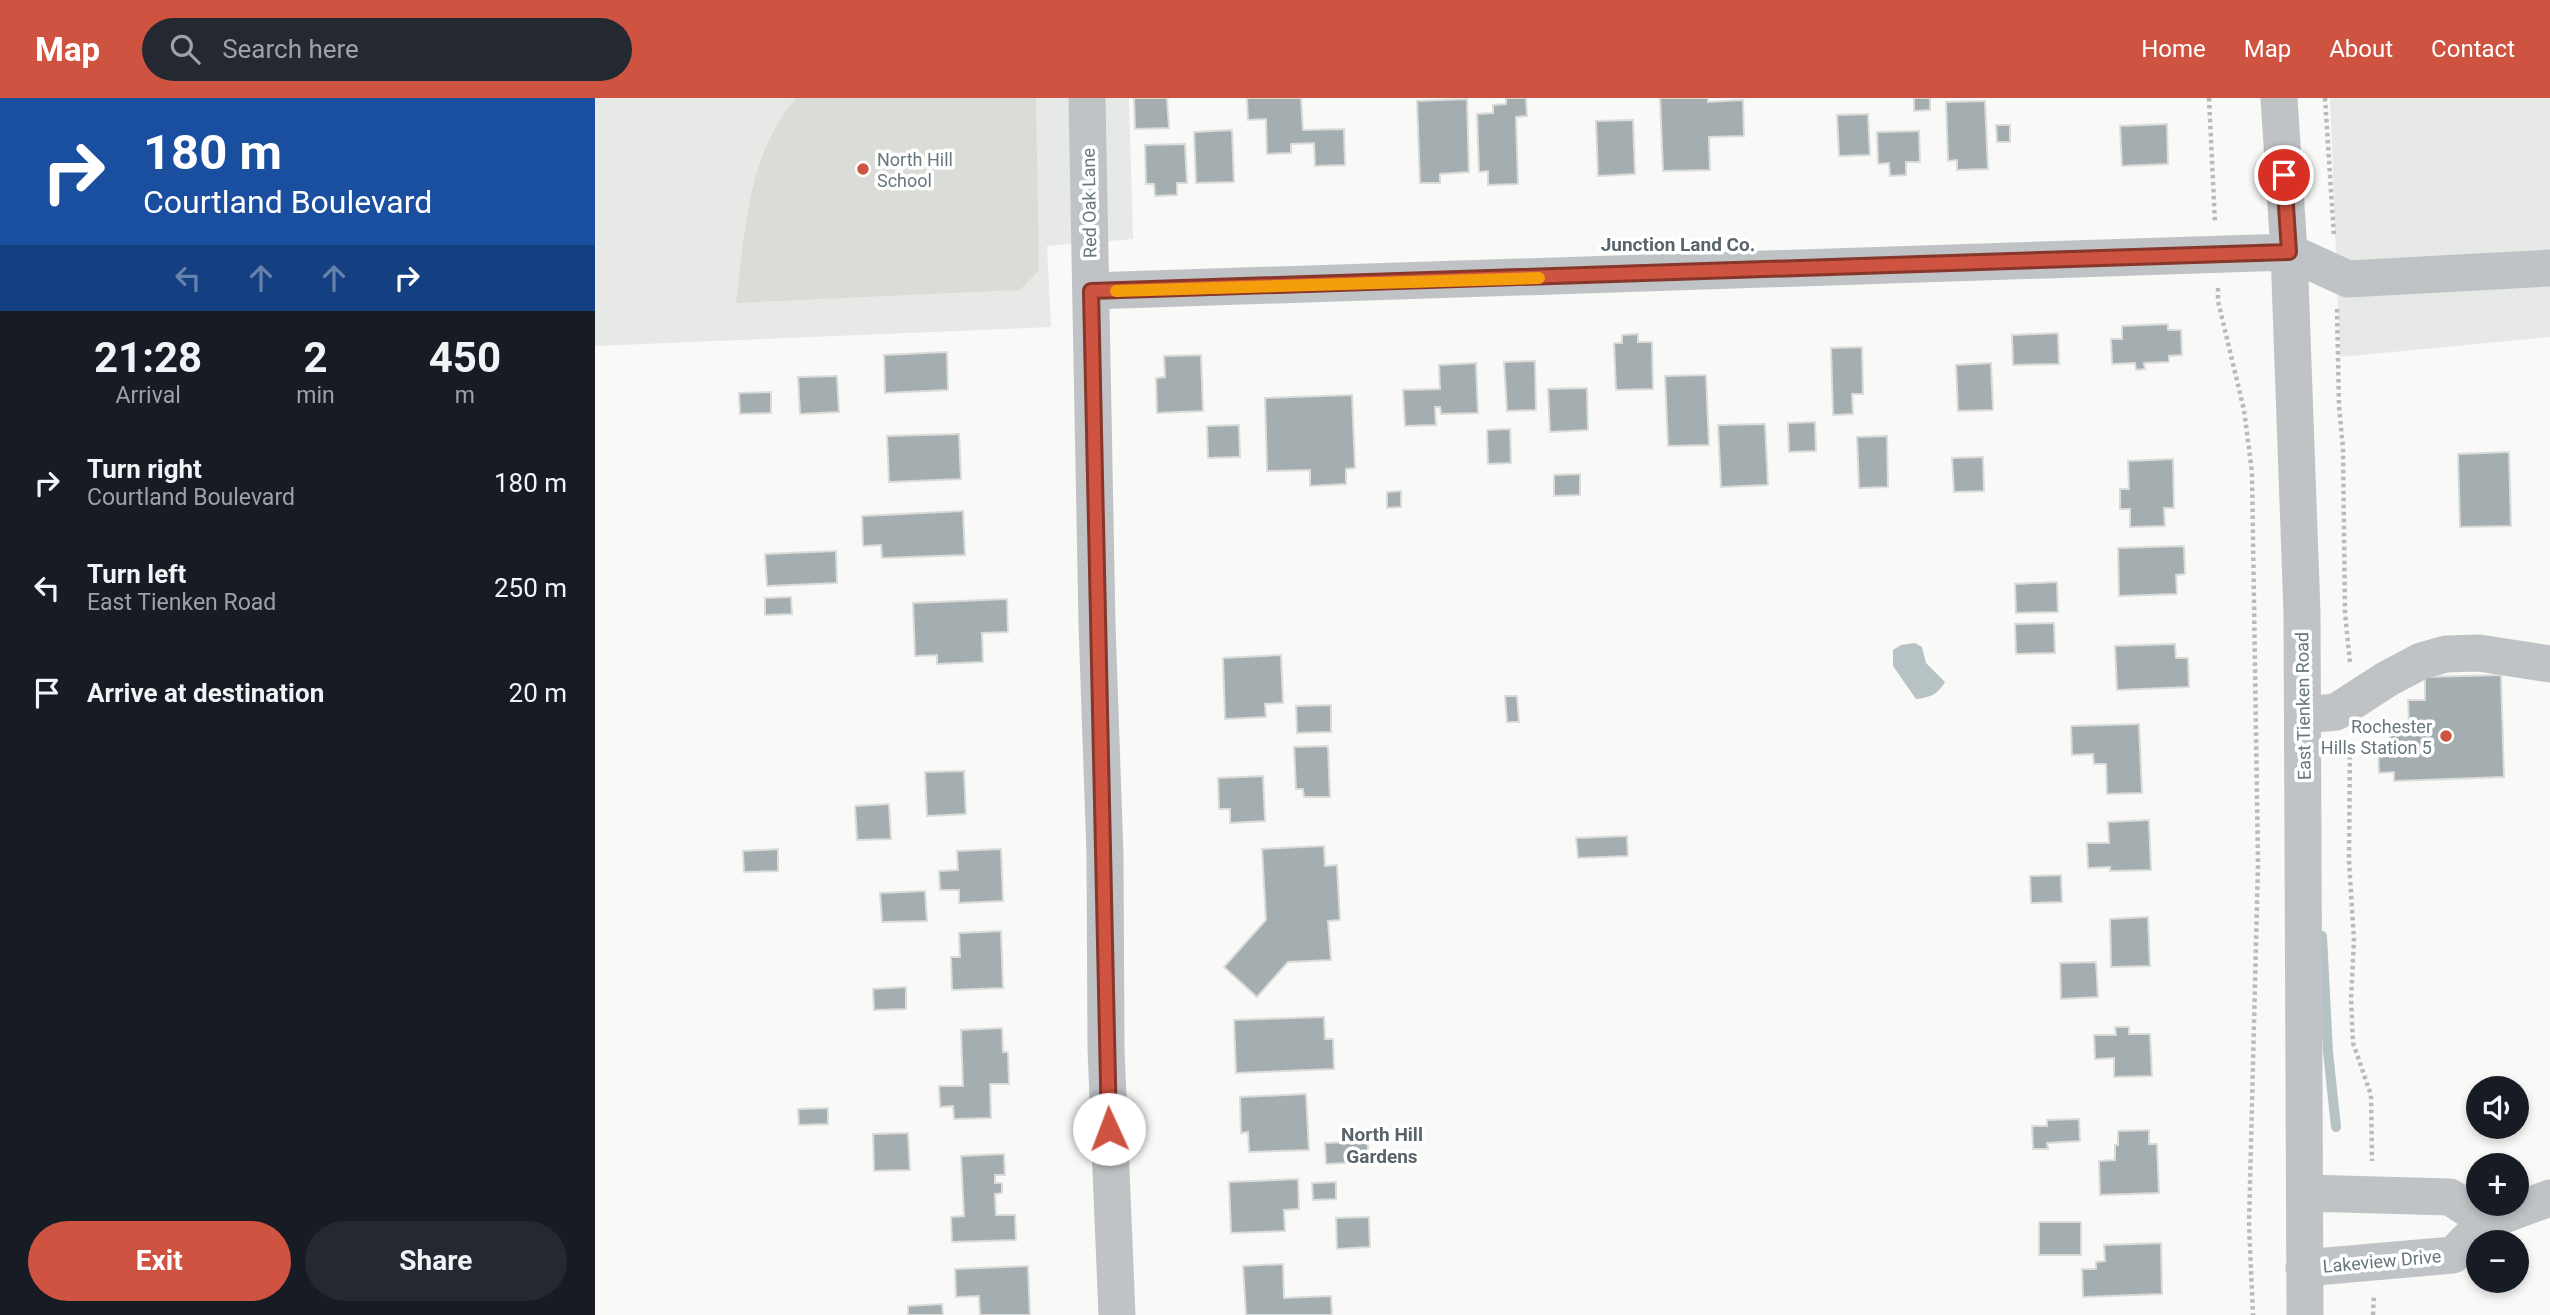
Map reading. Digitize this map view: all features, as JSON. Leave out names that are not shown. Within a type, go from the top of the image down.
[{"type":"street","name":"Red Oak Lane","points":[[1087,98],[1097,624],[1105,855],[1106,1049],[1117,1315]]},
{"type":"street","name":"East Tienken Road","points":[[2279,98],[2289,252],[2304,715],[2305,1315]]},
{"type":"street","points":[[1091,291],[2289,252],[2348,279],[2550,268]]},
{"type":"street","points":[[2304,715],[2336,712],[2421,661],[2446,654],[2479,653],[2550,664]]},
{"type":"street","points":[[2305,1193],[2450,1197],[2487,1221]]},
{"type":"street","name":"Lakeview Drive","points":[[2304,1268],[2453,1255],[2487,1221],[2550,1198]]},
{"type":"path","points":[[2209,98],[2218,301],[2244,410],[2252,472],[2258,863],[2249,1225],[2253,1315]]},
{"type":"shaded area","name":"North Hill School","points":[[595,98],[1129,98],[1133,239],[1047,246],[1051,327],[595,346]]},
{"type":"shaded area","points":[[796,98],[1036,98],[1039,270],[1020,290],[736,303],[746,222],[758,169],[767,144]]},
{"type":"shaded area","points":[[2330,98],[2550,98],[2550,337],[2340,357]]},
{"type":"shaded area","points":[[1915,643],[1922,647],[1926,663],[1945,682],[1933,695],[1916,699],[1893,666],[1893,650],[1901,645]]},
{"type":"building","points":[[1134,98],[1167,98],[1169,128],[1135,129]]},
{"type":"building","points":[[1247,98],[1301,98],[1303,130],[1344,129],[1345,165],[1315,166],[1314,143],[1291,144],[1291,153],[1267,154],[1266,119],[1248,120]]},
{"type":"building","points":[[1506,98],[1526,98],[1527,116],[1516,117],[1518,184],[1488,185],[1488,171],[1479,172],[1477,114],[1493,113],[1493,105],[1506,104]]},
{"type":"building","points":[[1660,98],[1708,98],[1708,102],[1743,100],[1744,136],[1709,137],[1710,170],[1663,171]]},
{"type":"building","points":[[1914,98],[1930,98],[1930,110],[1914,111]]},
{"type":"building","points":[[1467,99],[1469,172],[1440,174],[1440,183],[1420,183],[1417,101]]},
{"type":"building","points":[[1985,101],[1988,169],[1957,170],[1957,160],[1948,161],[1946,102]]},
{"type":"building","points":[[1868,114],[1870,155],[1839,156],[1837,115]]},
{"type":"building","points":[[1633,120],[1635,174],[1598,176],[1596,121]]},
{"type":"building","points":[[2167,124],[2168,164],[2122,166],[2120,126]]},
{"type":"building","points":[[1996,125],[2010,125],[2010,142],[1997,142]]},
{"type":"building","points":[[1232,130],[1234,182],[1196,183],[1194,132]]},
{"type":"building","points":[[1919,131],[1920,162],[1906,162],[1906,175],[1890,176],[1889,163],[1878,164],[1877,132]]},
{"type":"building","points":[[1185,144],[1187,183],[1177,183],[1177,195],[1155,196],[1154,184],[1146,184],[1145,145]]},
{"type":"building","points":[[2168,324],[2168,330],[2181,330],[2182,355],[2169,356],[2169,362],[2144,363],[2145,369],[2136,370],[2135,363],[2112,364],[2111,339],[2122,339],[2122,326]]},
{"type":"building","points":[[2058,333],[2059,364],[2013,365],[2012,335]]},
{"type":"building","points":[[1638,334],[1638,342],[1652,342],[1653,389],[1616,390],[1614,343],[1622,343],[1622,335]]},
{"type":"building","points":[[1862,347],[1863,394],[1852,394],[1853,414],[1833,415],[1831,348]]},
{"type":"building","points":[[947,352],[948,390],[885,393],[884,355]]},
{"type":"building","points":[[1201,355],[1203,411],[1157,413],[1156,378],[1165,377],[1164,356]]},
{"type":"building","points":[[1535,361],[1536,410],[1507,411],[1504,362]]},
{"type":"building","points":[[1476,363],[1478,413],[1441,414],[1440,407],[1435,407],[1436,425],[1405,426],[1403,390],[1440,389],[1439,365]]},
{"type":"building","points":[[1991,363],[1993,410],[1958,411],[1956,365]]},
{"type":"building","points":[[1706,375],[1709,445],[1668,446],[1665,376]]},
{"type":"building","points":[[837,376],[839,412],[800,414],[798,377]]},
{"type":"building","points":[[1587,388],[1588,430],[1550,432],[1548,389]]},
{"type":"building","points":[[771,392],[771,413],[740,414],[739,393]]},
{"type":"building","points":[[1352,395],[1355,468],[1346,469],[1346,484],[1310,486],[1310,470],[1267,471],[1265,398]]},
{"type":"building","points":[[1815,422],[1816,451],[1789,452],[1788,423]]},
{"type":"building","points":[[1765,424],[1768,485],[1721,487],[1718,425]]},
{"type":"building","points":[[1239,425],[1240,457],[1208,458],[1207,426]]},
{"type":"building","points":[[1510,429],[1511,463],[1488,464],[1487,430]]},
{"type":"building","points":[[959,434],[961,479],[889,482],[887,436]]},
{"type":"building","points":[[1887,436],[1888,487],[1859,488],[1857,437]]},
{"type":"building","points":[[2509,452],[2511,526],[2460,527],[2458,454]]},
{"type":"building","points":[[1983,457],[1984,491],[1954,492],[1952,458]]},
{"type":"building","points":[[2173,459],[2174,508],[2164,508],[2165,526],[2130,527],[2130,509],[2120,509],[2120,489],[2129,489],[2128,461]]},
{"type":"building","points":[[1580,474],[1580,495],[1554,496],[1554,475]]},
{"type":"building","points":[[1401,491],[1401,507],[1387,508],[1387,492]]},
{"type":"building","points":[[963,511],[965,555],[882,558],[881,545],[863,546],[862,516]]},
{"type":"building","points":[[2184,546],[2185,574],[2176,575],[2177,594],[2119,596],[2118,548]]},
{"type":"building","points":[[836,551],[837,583],[767,586],[765,554]]},
{"type":"building","points":[[2057,582],[2058,612],[2016,613],[2015,584]]},
{"type":"building","points":[[791,597],[792,614],[765,615],[765,598]]},
{"type":"building","points":[[1007,599],[1008,632],[982,633],[983,662],[937,664],[937,655],[915,656],[913,603]]},
{"type":"building","points":[[2054,623],[2055,653],[2016,654],[2015,624]]},
{"type":"building","points":[[2175,644],[2176,658],[2188,658],[2189,687],[2117,690],[2115,646]]},
{"type":"building","points":[[1281,655],[1283,703],[1265,704],[1266,717],[1225,719],[1223,658]]},
{"type":"building","name":"Rochester Hills Station 5","points":[[2501,675],[2504,777],[2394,781],[2394,772],[2379,773],[2378,746],[2390,746],[2389,726],[2409,725],[2408,700],[2425,700],[2425,677]]},
{"type":"building","points":[[1505,696],[1517,696],[1519,722],[1507,722]]},
{"type":"building","points":[[1331,705],[1331,732],[1297,733],[1296,706]]},
{"type":"building","points":[[2139,724],[2142,793],[2107,794],[2106,764],[2094,764],[2093,754],[2072,755],[2071,726]]},
{"type":"building","points":[[1328,746],[1330,797],[1304,797],[1303,789],[1296,789],[1294,747]]},
{"type":"building","points":[[964,771],[966,814],[927,816],[925,772]]},
{"type":"building","points":[[1263,776],[1265,821],[1230,823],[1230,809],[1219,809],[1218,778]]},
{"type":"building","points":[[889,804],[891,839],[857,840],[855,806]]},
{"type":"building","points":[[2149,820],[2151,870],[2110,871],[2110,867],[2088,868],[2087,843],[2109,843],[2108,822]]},
{"type":"building","points":[[1627,836],[1628,856],[1578,858],[1576,838]]},
{"type":"building","points":[[1324,846],[1325,866],[1337,865],[1340,920],[1328,921],[1331,960],[1288,962],[1257,997],[1224,967],[1266,920],[1262,849]]},
{"type":"building","points":[[778,849],[778,871],[744,872],[743,851]]},
{"type":"building","points":[[1001,849],[1003,901],[959,903],[959,890],[940,890],[939,871],[958,870],[957,851]]},
{"type":"building","points":[[2061,875],[2062,902],[2031,903],[2030,876]]},
{"type":"building","points":[[925,891],[927,921],[882,922],[880,893]]},
{"type":"building","points":[[2148,917],[2150,966],[2111,967],[2110,919]]},
{"type":"building","points":[[1001,931],[1003,988],[952,990],[951,957],[960,957],[959,933]]},
{"type":"building","points":[[2096,962],[2098,997],[2061,999],[2060,963]]},
{"type":"building","points":[[906,987],[906,1009],[874,1010],[873,989]]},
{"type":"building","points":[[1324,1017],[1325,1039],[1333,1039],[1334,1069],[1236,1073],[1234,1020]]},
{"type":"building","points":[[2115,1027],[2129,1027],[2129,1034],[2150,1034],[2152,1076],[2114,1077],[2114,1058],[2095,1059],[2094,1035],[2116,1035]]},
{"type":"building","points":[[1002,1028],[1003,1052],[1008,1052],[1009,1084],[990,1084],[991,1118],[954,1119],[953,1106],[940,1107],[939,1086],[963,1086],[961,1030]]},
{"type":"building","points":[[1306,1094],[1309,1150],[1249,1152],[1248,1132],[1241,1133],[1240,1097]]},
{"type":"building","points":[[828,1108],[828,1124],[799,1125],[798,1109]]},
{"type":"building","points":[[2079,1119],[2080,1141],[2047,1143],[2048,1149],[2033,1149],[2032,1126],[2047,1126],[2047,1120]]},
{"type":"building","points":[[2149,1130],[2149,1144],[2157,1144],[2159,1193],[2100,1195],[2099,1161],[2115,1160],[2118,1131]]},
{"type":"building","points":[[908,1133],[910,1170],[874,1171],[873,1134]]},
{"type":"building","points":[[1368,1141],[1368,1162],[1326,1164],[1325,1143]]},
{"type":"building","points":[[1004,1154],[1005,1175],[995,1175],[995,1183],[1002,1183],[1002,1193],[995,1194],[996,1215],[1015,1215],[1016,1240],[952,1242],[951,1217],[964,1216],[961,1156]]},
{"type":"building","points":[[1298,1179],[1299,1209],[1284,1210],[1285,1231],[1231,1233],[1229,1182]]},
{"type":"building","points":[[1336,1182],[1336,1199],[1313,1200],[1312,1183]]},
{"type":"building","points":[[1369,1217],[1370,1247],[1337,1249],[1336,1218]]},
{"type":"building","points":[[2039,1222],[2081,1222],[2081,1255],[2039,1255]]},
{"type":"building","points":[[2161,1243],[2162,1294],[2083,1297],[2082,1269],[2096,1269],[2096,1262],[2105,1261],[2104,1245]]},
{"type":"building","points":[[1283,1264],[1284,1298],[1331,1296],[1332,1315],[1246,1315],[1243,1266]]},
{"type":"building","points":[[1028,1266],[1030,1315],[980,1315],[979,1296],[956,1297],[955,1269]]},
{"type":"building","points":[[942,1304],[943,1315],[908,1315],[908,1306]]},
{"type":"waterway","points":[[2322,936],[2328,1052],[2336,1127]]},
{"type":"slow traffic","points":[[1116,291],[1539,278]]},
{"type":"place","name":"North Hill School","points":[[863,169]]},
{"type":"place","name":"Rochester Hills Station 5","points":[[2446,736]]},
{"type":"district","name":"Junction Land Co.","points":[[1678,244]]},
{"type":"district","name":"North Hill Gardens","points":[[1382,1145]]},
{"type":"route","points":[[1109,1129],[1091,291],[2289,252],[2284,175]]}]
